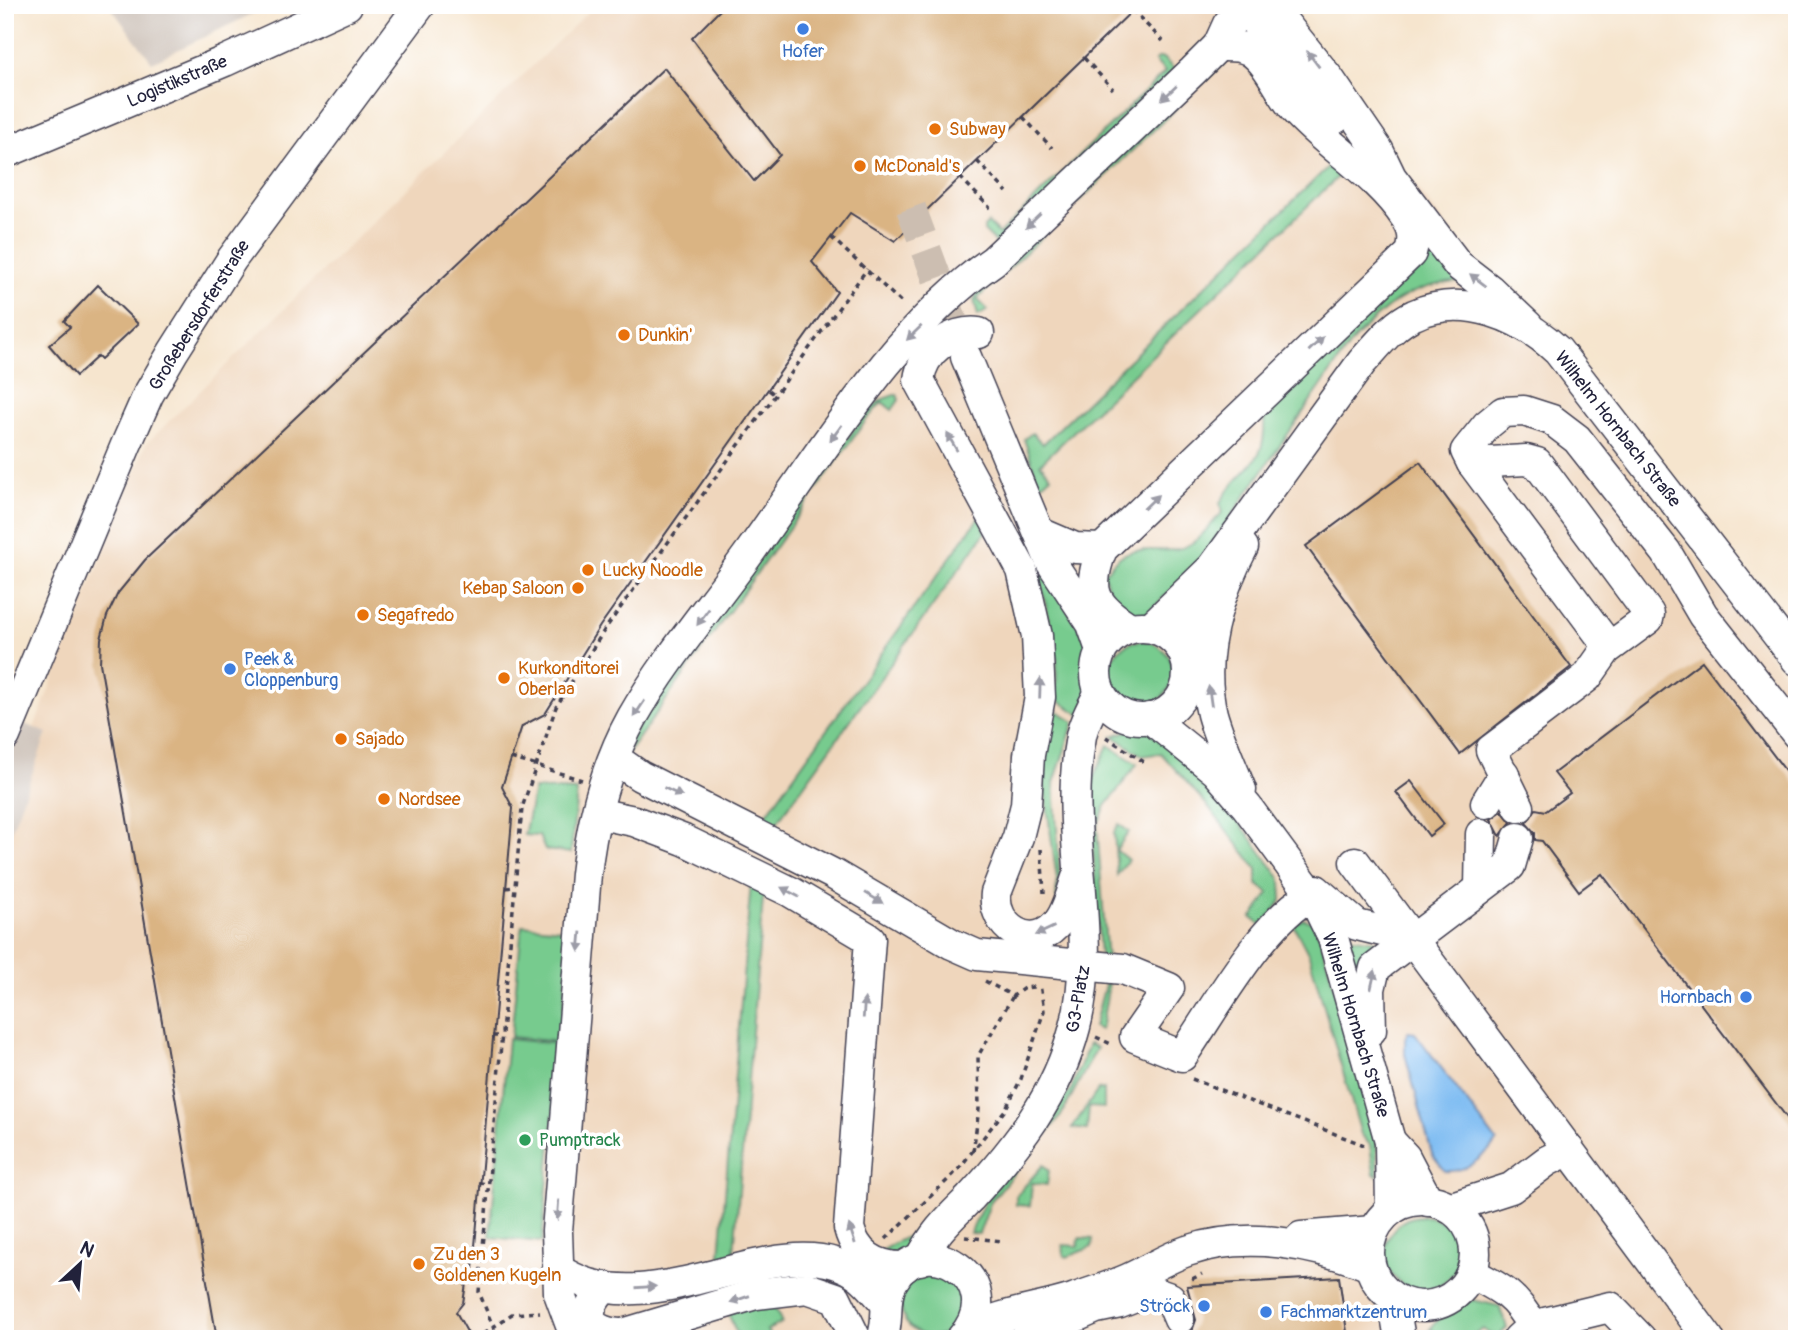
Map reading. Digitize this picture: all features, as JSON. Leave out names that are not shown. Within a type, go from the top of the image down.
[{"type":"street","name":"Logistikstraße","points":[[5,153],[225,61],[347,5]]},
{"type":"street","name":"Großebersdorferstraße","points":[[7,728],[148,395],[232,259],[420,5]]},
{"type":"street","points":[[576,1339],[559,1293],[557,1231],[589,844],[614,758],[633,717],[647,696],[894,352],[955,291],[993,261],[1218,46],[1228,24],[1249,9],[1264,9],[1277,14],[1336,90],[1378,150],[1391,177],[1458,265],[1489,289],[1528,326]]},
{"type":"street","points":[[1259,32],[1297,79],[1314,92],[1374,164],[1391,177]]},
{"type":"street","points":[[1218,46],[1236,45],[1251,51],[1292,107],[1322,139],[1349,157]]},
{"type":"street","points":[[993,261],[969,299],[973,345],[1017,475],[1051,562],[1092,624],[1101,650],[1096,675],[1100,692],[1108,704],[1140,718],[1172,708],[1183,695],[1188,674],[1183,652],[1169,636],[1140,628],[1108,614],[1093,587],[1093,571],[1102,549],[1411,253],[1414,233],[1406,217],[1349,157],[1304,98],[1297,79]]},
{"type":"street","name":"Wilhelm Hornbach Straße","points":[[1183,652],[1184,639],[1213,567],[1362,362],[1387,335],[1412,316],[1434,308],[1461,307],[1488,310],[1528,326],[1558,351],[1797,660]]},
{"type":"street","points":[[973,345],[963,331],[947,340],[921,367],[919,380],[930,405],[1022,570],[1037,636],[1040,697],[1029,755],[1026,805],[1018,837],[996,893],[995,903],[1001,921],[1008,929],[1025,936],[1048,932],[1060,920],[1078,875]]},
{"type":"street","points":[[876,377],[894,377],[917,391],[930,405]]},
{"type":"street","points":[[1609,647],[1472,463],[1466,451],[1487,425],[1503,412],[1524,411],[1552,420],[1577,439],[1666,552],[1703,615],[1797,734]]},
{"type":"street","points":[[1472,463],[1526,460],[1537,463],[1649,614],[1648,618],[1609,647],[1587,677],[1492,748],[1492,758],[1504,774],[1519,807]]},
{"type":"street","name":"Wilhelm Hornbach Straße","points":[[1247,807],[1212,713],[1207,678],[1210,641],[1218,604],[1259,503]]},
{"type":"street","points":[[1040,533],[1075,548],[1102,549]]},
{"type":"street","name":"Wilhelm Hornbach Straße","points":[[1140,628],[1213,567]]},
{"type":"street","points":[[1101,650],[1117,634],[1140,628]]},
{"type":"street","name":"G3-Platz","points":[[885,1319],[892,1282],[913,1263],[947,1217],[968,1200],[1026,1133],[1041,1110],[1054,1087],[1075,1027],[1086,965],[1073,814],[1081,735],[1100,692]]},
{"type":"street","name":"Wilhelm Hornbach Straße","points":[[1183,695],[1216,771]]},
{"type":"street","name":"Wilhelm Hornbach Straße","points":[[1140,718],[1216,771],[1296,870],[1312,895],[1332,938],[1372,1072],[1379,1144],[1382,1220]]},
{"type":"street","name":"G3-Platz","points":[[1079,766],[1102,734],[1140,718]]},
{"type":"street","points":[[614,758],[640,776],[787,849],[952,944],[977,955],[1123,969],[1169,988],[1135,1037],[1182,1056],[1261,942],[1294,904],[1312,895]]},
{"type":"street","points":[[1486,803],[1504,774]]},
{"type":"street","points":[[634,821],[624,804],[633,783],[640,776]]},
{"type":"street","points":[[596,818],[610,816],[634,821],[684,840],[791,892],[870,939],[849,1228],[852,1241],[870,1260],[893,1267],[935,1258],[968,1278],[1008,1296],[1032,1297],[1048,1303]]},
{"type":"street","points":[[1480,888],[1481,834]]},
{"type":"street","points":[[1372,1072],[1370,989],[1375,968],[1480,888],[1514,852]]},
{"type":"street","points":[[1355,863],[1709,1339]]},
{"type":"street","points":[[1296,870],[1339,912],[1357,925],[1411,938]]},
{"type":"street","name":"Wilhelm Hornbach Straße","points":[[1379,1144],[1405,1157],[1439,1204]]},
{"type":"street","points":[[1382,1220],[1369,1249],[1370,1266],[1377,1282],[1393,1298],[1410,1305],[1429,1306],[1452,1296],[1472,1261],[1481,1231],[1511,1188],[1547,1161],[1569,1150]]},
{"type":"street","points":[[1276,1242],[1382,1220],[1407,1202],[1439,1204],[1511,1188]]},
{"type":"street","points":[[966,1334],[978,1306],[959,1247],[968,1200]]},
{"type":"street","points":[[1439,1204],[1464,1221],[1472,1261],[1520,1304],[1525,1333],[1610,1307],[1641,1339]]},
{"type":"street","points":[[966,1334],[990,1320],[1030,1312],[1048,1303],[1068,1301],[1125,1280],[1186,1251],[1226,1242],[1276,1242],[1324,1251],[1370,1266]]},
{"type":"street","points":[[558,1269],[583,1284],[642,1288],[694,1282],[783,1260],[824,1261],[859,1275],[885,1319],[903,1339]]},
{"type":"street","points":[[1096,1308],[1125,1280]]},
{"type":"street","points":[[605,1287],[590,1303],[589,1314],[594,1324],[612,1336],[669,1322],[757,1294],[807,1289],[836,1298],[856,1339]]},
{"type":"street","points":[[1025,1339],[1096,1308],[1119,1303],[1150,1291],[1170,1298],[1179,1319]]},
{"type":"street","points":[[1393,1298],[1400,1339]]},
{"type":"street","points":[[1420,1339],[1429,1306]]},
{"type":"path","points":[[1188,5],[1193,11]]},
{"type":"path","points":[[1132,10],[1163,41]]},
{"type":"path","points":[[1084,58],[1113,89]]},
{"type":"path","points":[[1023,117],[1052,148]]},
{"type":"path","points":[[977,161],[1007,191]]},
{"type":"path","points":[[960,177],[989,208]]},
{"type":"path","points":[[769,390],[775,395]]},
{"type":"path","points":[[672,526],[677,530]]},
{"type":"path","points":[[600,626],[605,629]]},
{"type":"path","points":[[506,888],[514,887]]},
{"type":"path","points":[[973,1152],[979,1109],[979,1049],[1013,996]]},
{"type":"path","points":[[1044,1011],[1116,1047]]},
{"type":"path","points":[[492,1035],[501,1036]]},
{"type":"path","points":[[1188,1078],[1361,1142],[1379,1144]]},
{"type":"path","points":[[479,1183],[488,1184]]},
{"type":"path","points":[[1192,1279],[1211,1270]]},
{"type":"shaded area","points":[[109,5],[271,5],[152,62]]},
{"type":"shaded area","points":[[595,5],[1280,5],[1797,691],[1797,1339],[5,1339],[5,801],[146,444]]},
{"type":"shaded area","points":[[5,716],[47,733],[5,848]]},
{"type":"green space","points":[[1234,53],[977,299],[988,310],[978,316],[974,300],[978,290],[1222,55]]},
{"type":"green space","points":[[1163,58],[1176,71],[997,244],[984,231],[984,227],[988,223],[999,234],[1165,72],[1155,61]]},
{"type":"green space","points":[[1325,150],[1345,170],[1040,464],[1051,476],[1042,484],[1039,483],[1024,439],[1032,433],[1043,444],[1330,165],[1320,154]]},
{"type":"green space","points":[[1422,239],[1459,282],[1426,287],[1412,293],[1374,319],[1351,343],[1196,567],[1142,618],[1127,618],[1115,611],[1103,570],[1107,571],[1126,553],[1181,548],[1192,543],[1204,532],[1223,512],[1220,503],[1228,490],[1258,456],[1264,432],[1264,414]]},
{"type":"green space","points":[[897,394],[899,400],[892,410],[882,402],[867,419],[628,753],[632,735],[863,417],[880,400]]},
{"type":"green space","points":[[982,513],[985,533],[773,828],[758,826]]},
{"type":"green space","points":[[1037,563],[1092,648],[1087,699],[1082,716],[1059,701],[1056,695],[1057,658]]},
{"type":"green space","points":[[1141,641],[1153,643],[1164,650],[1171,661],[1171,685],[1164,696],[1153,703],[1141,705],[1129,703],[1118,696],[1111,685],[1109,673],[1111,661],[1118,650],[1129,643]]},
{"type":"green space","points":[[1058,711],[1074,722],[1054,783],[1060,878],[1056,899],[1057,880],[1043,777],[1053,716]]},
{"type":"green space","points":[[1137,727],[1154,733],[1194,768],[1235,816],[1281,879],[1282,900],[1262,926],[1252,918],[1269,893],[1257,884],[1257,869],[1206,804],[1161,753],[1143,756],[1113,736]]},
{"type":"green space","points":[[1108,745],[1137,764],[1106,806],[1097,826],[1107,962],[1100,955],[1090,801],[1092,781]]},
{"type":"green space","points":[[534,789],[577,791],[571,853],[545,850],[539,836],[524,835]]},
{"type":"green space","points":[[1119,824],[1129,832],[1116,850],[1128,860],[1117,875],[1114,832]]},
{"type":"green space","points":[[751,882],[778,899],[763,898],[734,1252],[749,1255],[719,1267]]},
{"type":"green space","points":[[1304,919],[1312,922],[1320,937],[1376,1133],[1378,1176],[1374,1174],[1370,1145],[1361,1134],[1309,955],[1293,924]]},
{"type":"green space","points":[[522,925],[571,930],[560,1042],[511,1037]]},
{"type":"green space","points":[[1343,936],[1381,942],[1384,948],[1360,989]]},
{"type":"green space","points":[[1107,977],[1108,989],[1101,1030],[1094,1027]]},
{"type":"green space","name":"Pumptrack","points":[[508,1039],[560,1044],[542,1242],[490,1237]]},
{"type":"green space","points":[[1089,1044],[1097,1048],[1061,1116],[991,1201],[979,1234],[970,1233],[985,1201],[1071,1089]]},
{"type":"green space","points":[[1104,1089],[1104,1108],[1089,1107],[1087,1130],[1072,1128],[1098,1090]]},
{"type":"green space","points":[[1043,1165],[1049,1170],[1047,1185],[1032,1183],[1030,1206],[1016,1205],[1016,1196]]},
{"type":"green space","points":[[1422,1216],[1443,1222],[1453,1232],[1459,1253],[1453,1274],[1443,1284],[1422,1290],[1401,1284],[1391,1274],[1385,1253],[1391,1232],[1401,1222]]},
{"type":"green space","points":[[922,1223],[930,1228],[912,1254],[878,1255],[916,1230]]},
{"type":"green space","points":[[1079,1238],[1093,1239],[1092,1247],[1067,1257],[1064,1255],[1063,1245],[1078,1246]]},
{"type":"green space","points":[[926,1274],[938,1274],[954,1283],[961,1293],[961,1317],[954,1327],[938,1336],[926,1336],[915,1331],[906,1322],[901,1311],[901,1299],[906,1288],[915,1279]]},
{"type":"green space","points":[[771,1299],[782,1323],[767,1330],[771,1339],[756,1339],[754,1335],[739,1339],[728,1313]]},
{"type":"green space","points":[[1473,1300],[1499,1306],[1507,1327],[1497,1339],[1483,1329],[1469,1339],[1433,1339],[1434,1331],[1430,1329],[1440,1318],[1454,1307]]},
{"type":"water","points":[[1408,1032],[1415,1033],[1497,1142],[1467,1167],[1445,1171],[1432,1154],[1405,1054],[1405,1038]]},
{"type":"building","points":[[725,5],[1138,5],[895,241],[850,213],[812,262],[837,292],[600,626],[545,714],[522,726],[502,787],[513,808],[473,1269],[467,1277],[463,1303],[456,1312],[471,1339],[217,1339],[100,663],[101,639],[107,616],[118,593],[145,560],[664,68],[754,181],[780,155],[692,38]]},
{"type":"building","points":[[98,285],[138,324],[101,359],[98,356],[76,376],[49,345],[70,327],[64,321]]},
{"type":"building","points":[[1420,462],[1571,667],[1460,754],[1306,546]]},
{"type":"building","name":"Hornbach","points":[[1702,661],[1797,786],[1797,1131],[1602,874],[1579,891],[1542,841],[1535,840],[1535,833],[1526,823],[1536,809],[1546,811],[1570,793],[1554,773]]},
{"type":"building","points":[[1411,781],[1444,824],[1429,836],[1396,792]]},
{"type":"building","points":[[1502,811],[1511,822],[1500,836],[1491,819]]},
{"type":"building","name":"Fachmarktzentrum","points":[[1339,1277],[1348,1339],[1189,1339],[1196,1320],[1187,1286]]},
{"type":"tunnel","points":[[911,208],[966,357]]},
{"type":"place","name":"Hofer","points":[[803,29]]},
{"type":"place","name":"Subway","points":[[935,129]]},
{"type":"place","name":"McDonald's","points":[[860,166]]},
{"type":"place","name":"Dunkin'","points":[[624,335]]},
{"type":"place","name":"Lucky Noodle","points":[[588,570]]},
{"type":"place","name":"Kebap Saloon","points":[[578,588]]},
{"type":"place","name":"Segafredo","points":[[363,615]]},
{"type":"place","name":"Peek & Cloppenburg","points":[[230,669]]},
{"type":"place","name":"Kurkonditorei Oberlaa","points":[[504,678]]},
{"type":"place","name":"Sajado","points":[[341,739]]},
{"type":"place","name":"Nordsee","points":[[384,799]]},
{"type":"place","name":"Hornbach","points":[[1746,997]]},
{"type":"place","name":"Pumptrack","points":[[525,1140]]},
{"type":"place","name":"Zu den 3 Goldenen Kugeln","points":[[419,1264]]},
{"type":"place","name":"Ströck","points":[[1204,1306]]},
{"type":"place","name":"Fachmarktzentrum","points":[[1266,1312]]}]
